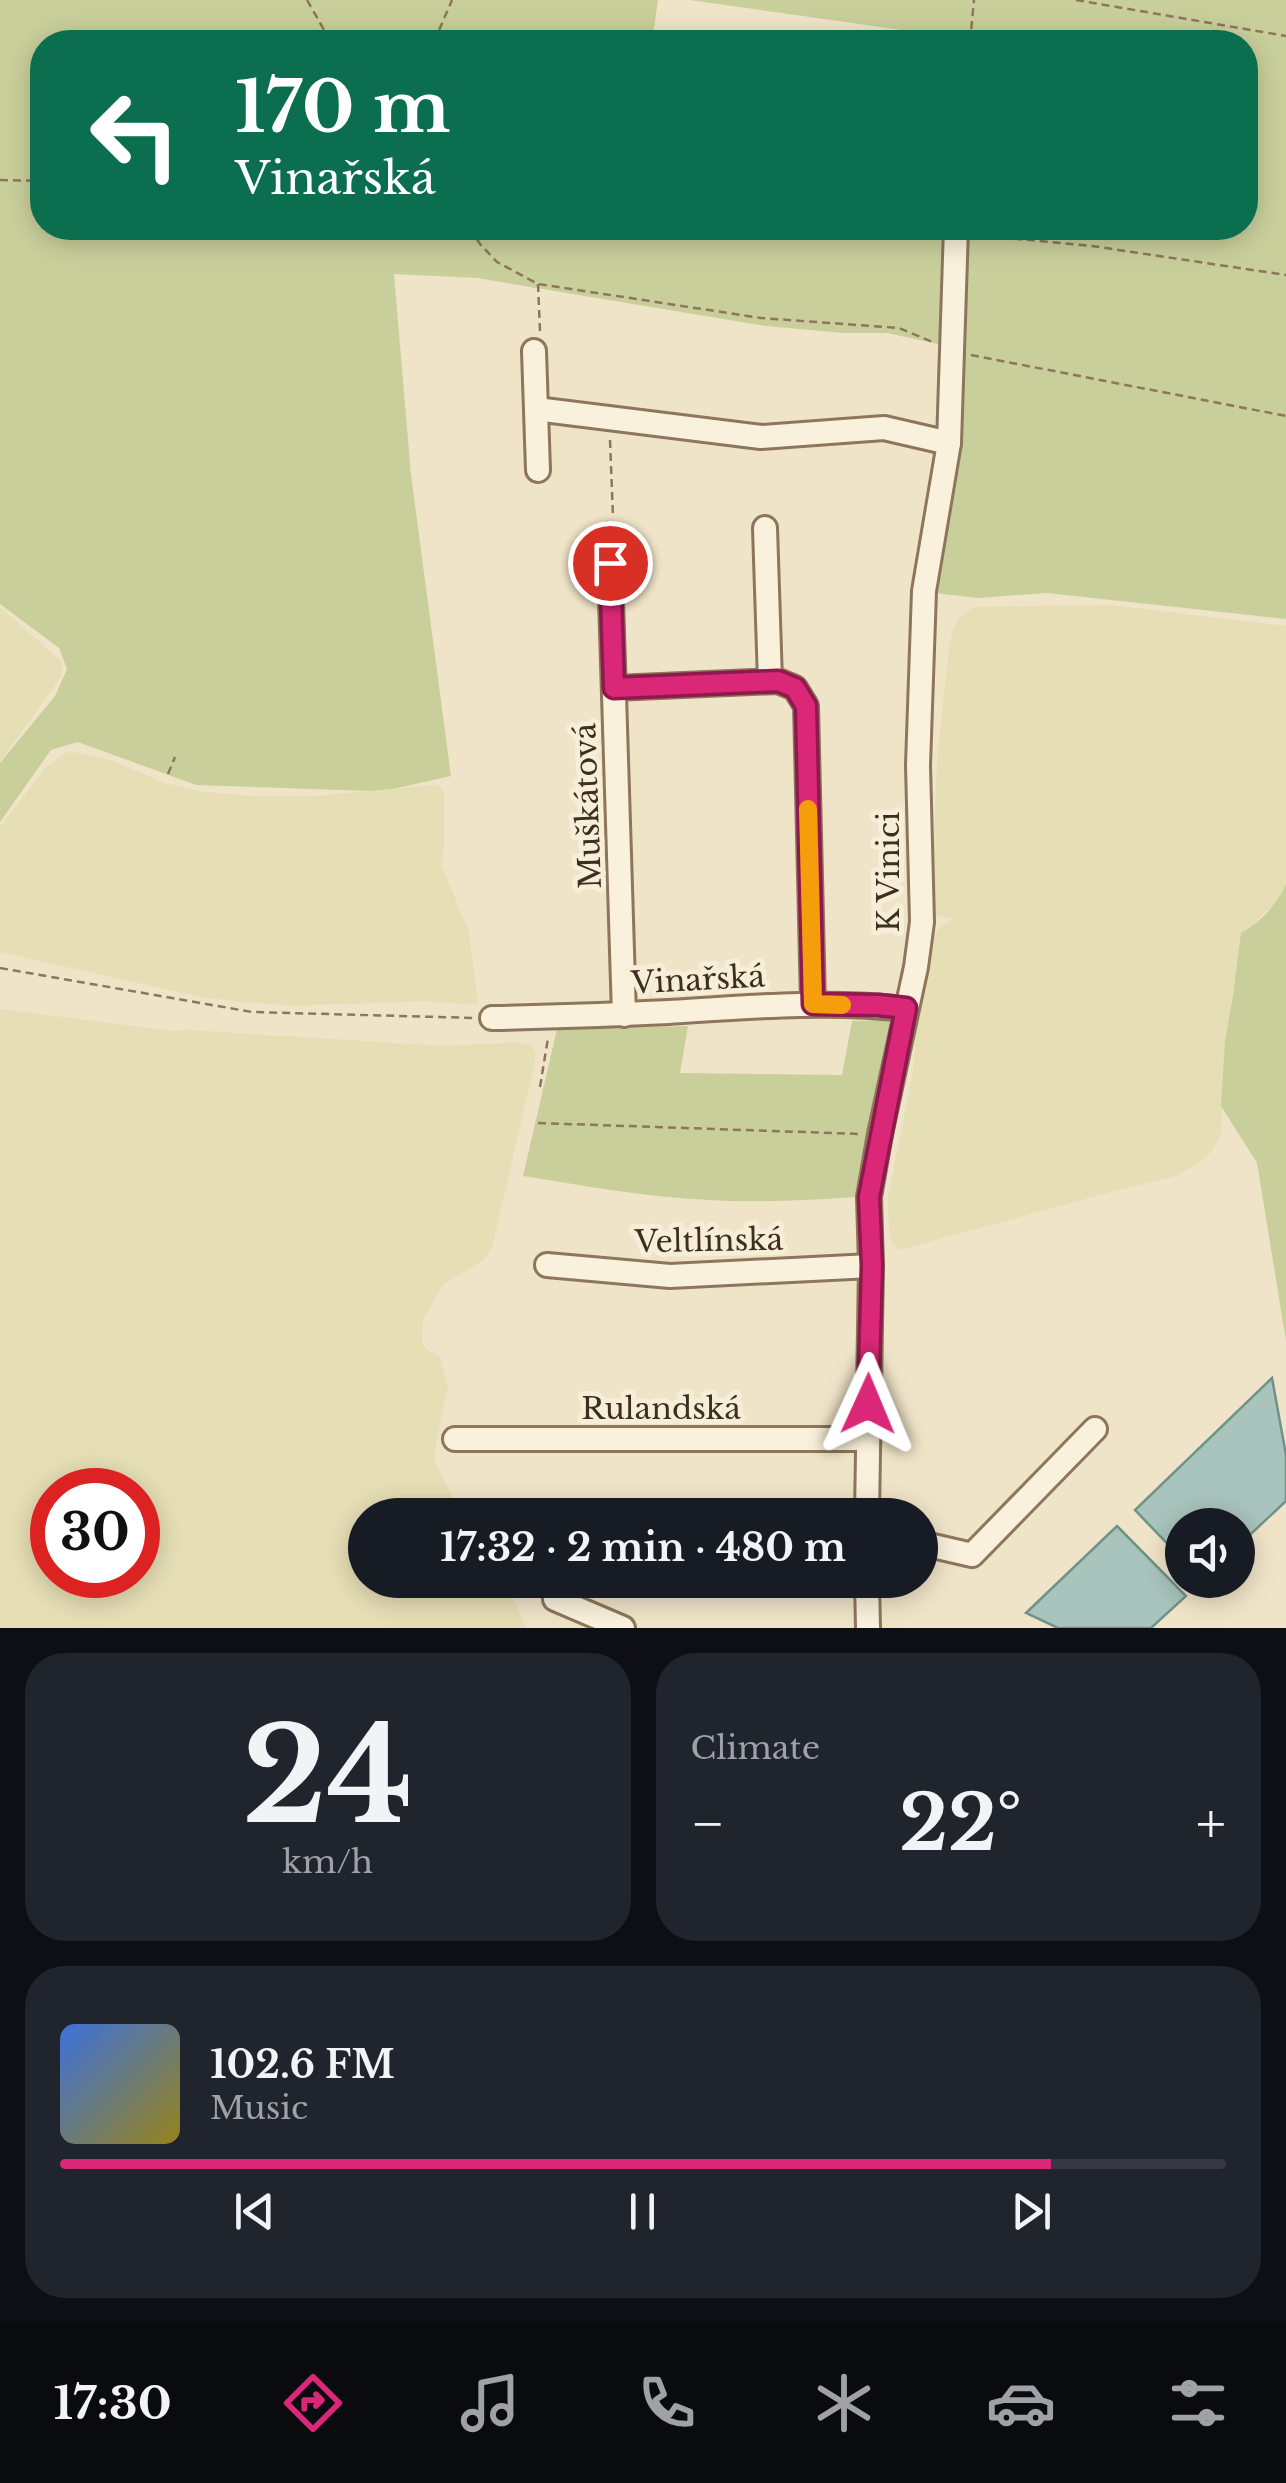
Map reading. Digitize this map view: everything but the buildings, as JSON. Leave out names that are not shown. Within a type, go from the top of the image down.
[{"type":"street","name":"K Vinici","points":[[867,1498],[872,1266],[869,1197],[922,922],[918,765],[924,591],[949,443],[956,240]]},
{"type":"street","points":[[534,351],[538,470]]},
{"type":"street","points":[[536,409],[761,437],[884,428],[949,443]]},
{"type":"street","name":"Muškátová","points":[[611,525],[624,1014]]},
{"type":"street","points":[[765,528],[770,681]]},
{"type":"street","points":[[614,688],[770,681],[795,688],[806,706],[813,1004]]},
{"type":"street","name":"Vinařská","points":[[492,1018],[813,1004],[906,1008]]},
{"type":"street","name":"Veltlínská","points":[[548,1265],[670,1276],[872,1266]]},
{"type":"street","points":[[938,1547],[972,1554],[1094,1429]]},
{"type":"street","name":"Rulandská","points":[[455,1438],[867,1439]]},
{"type":"street","points":[[867,1598],[868,1628]]},
{"type":"street","points":[[554,1599],[623,1628]]},
{"type":"path","points":[[307,0],[323,30]]},
{"type":"path","points":[[439,30],[452,0]]},
{"type":"path","points":[[971,30],[974,0]]},
{"type":"path","points":[[1076,0],[1251,30]]},
{"type":"path","points":[[1258,31],[1286,36]]},
{"type":"path","points":[[0,180],[30,180]]},
{"type":"path","points":[[478,240],[497,262],[538,284],[760,318],[899,328],[952,351],[1286,416]]},
{"type":"path","points":[[1041,240],[1286,275]]},
{"type":"path","points":[[534,351],[541,350],[538,284]]},
{"type":"path","points":[[610,418],[611,525]]},
{"type":"path","points":[[168,774],[175,756]]},
{"type":"path","points":[[0,968],[252,1012],[492,1018]]},
{"type":"path","points":[[540,1087],[552,1017]]},
{"type":"path","points":[[538,1123],[880,1134]]},
{"type":"shaded area","points":[[1111,605],[1286,626],[1286,884],[1278,903],[1242,938],[1225,1041],[1221,1136],[1198,1164],[1173,1177],[900,1250],[893,1245],[889,1232],[888,1198],[913,1072],[929,944],[938,929],[953,919],[931,914],[937,761],[953,630],[973,607]]},
{"type":"shaded area","points":[[0,607],[62,662],[62,673],[0,762]]},
{"type":"shaded area","points":[[65,753],[113,761],[165,783],[198,791],[312,796],[436,785],[441,788],[441,864],[469,932],[478,1003],[293,1006],[245,1002],[200,997],[0,952],[0,827],[45,768]]},
{"type":"shaded area","points":[[0,1009],[173,1031],[443,1046],[517,1042],[531,1045],[536,1052],[534,1066],[492,1248],[484,1260],[443,1285],[423,1320],[422,1342],[439,1356],[448,1387],[434,1453],[453,1498],[348,1498],[348,1598],[513,1598],[526,1628],[0,1628]]},
{"type":"green space","points":[[0,0],[658,0],[654,30],[30,30],[30,240],[1258,240],[1258,30],[902,30],[690,0],[1286,0],[1286,619],[1047,593],[978,598],[934,593],[961,349],[887,333],[766,326],[477,278],[394,274],[411,475],[451,776],[369,791],[196,785],[78,742],[51,750],[0,822],[0,763],[55,696],[67,669],[59,648],[0,604]]},
{"type":"green space","points":[[1286,884],[1286,1341],[1257,1163],[1221,1106],[1225,1041],[1241,933],[1268,912]]},
{"type":"green space","points":[[890,1020],[856,1197],[685,1199],[523,1176],[557,1029],[688,1026],[680,1073],[842,1075],[852,1021]]},
{"type":"water","points":[[1272,1378],[1286,1455],[1286,1501],[1255,1530],[1255,1508],[1165,1508],[1165,1541],[1135,1510]]},
{"type":"water","points":[[1117,1526],[1165,1575],[1165,1598],[1184,1598],[1151,1628],[1058,1628],[1026,1613]]},
{"type":"slow traffic","points":[[808,809],[813,1004],[842,1005]]},
{"type":"route","points":[[610,563],[614,688],[778,681],[795,688],[806,706],[813,1004],[906,1008],[869,1197],[872,1266],[868,1404]]}]
